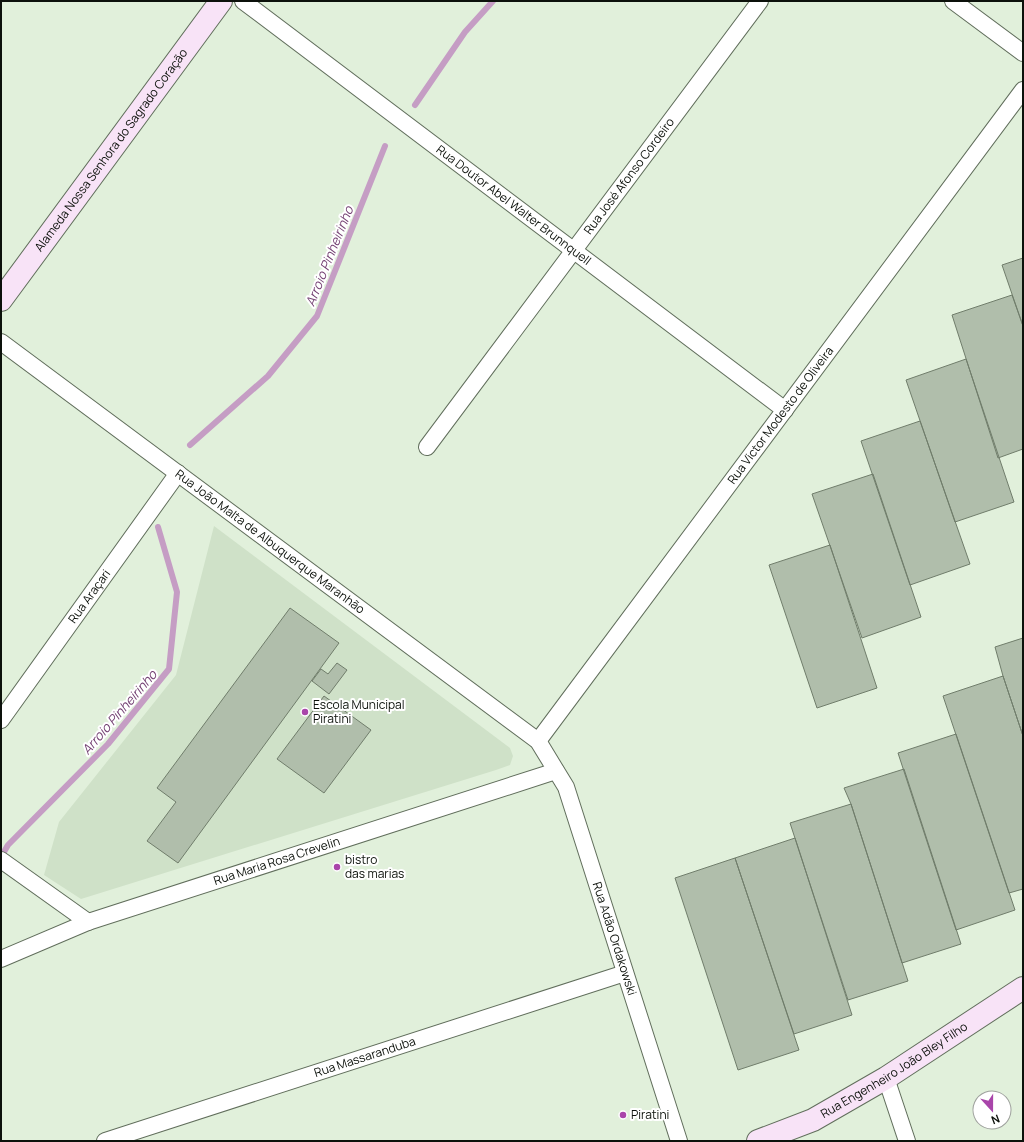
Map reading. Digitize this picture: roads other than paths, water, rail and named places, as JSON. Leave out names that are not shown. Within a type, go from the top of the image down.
[{"type":"street","name":"Alameda Nossa Senhora do Sagrado Coração","points":[[1,300],[222,1]]},
{"type":"street","name":"Rua Doutor Abel Walter Brunnquell","points":[[243,1],[785,410]]},
{"type":"street","name":"Rua José Afonso Cordeiro","points":[[427,447],[760,1]]},
{"type":"street","points":[[953,1],[1023,53]]},
{"type":"street","name":"Rua Victor Modesto de Oliveira","points":[[538,741],[1023,90]]},
{"type":"street","name":"Rua João Malta de Albuquerque Maranhão","points":[[1,342],[538,741]]},
{"type":"street","name":"Rua Araçari","points":[[1,720],[178,473]]},
{"type":"street","name":"Rua Adão Ordakowski","points":[[538,741],[566,788],[679,1141]]},
{"type":"street","name":"Rua Maria Rosa Crevelin","points":[[1,959],[88,922],[556,771]]},
{"type":"street","points":[[6,864],[88,922]]},
{"type":"street","name":"Rua Massaranduba","points":[[105,1141],[625,973]]},
{"type":"street","name":"Rua Engenheiro João Bley Filho","points":[[758,1141],[813,1120],[886,1078],[1023,988]]},
{"type":"street","points":[[886,1078],[907,1141]]},
{"type":"waterway","name":"Arroio Pinheirinho","points":[[415,105],[465,32],[493,1]]},
{"type":"waterway","name":"Arroio Pinheirinho","points":[[190,445],[268,376],[317,316],[385,146]]},
{"type":"waterway","name":"Arroio Pinheirinho","points":[[1,857],[8,845],[108,744],[169,669],[177,592],[158,527]]},
{"type":"place","name":"Escola Municipal Piratini","points":[[305,712]]},
{"type":"place","name":"bistro das marias","points":[[337,867]]},
{"type":"place","name":"Piratini","points":[[623,1115]]}]
